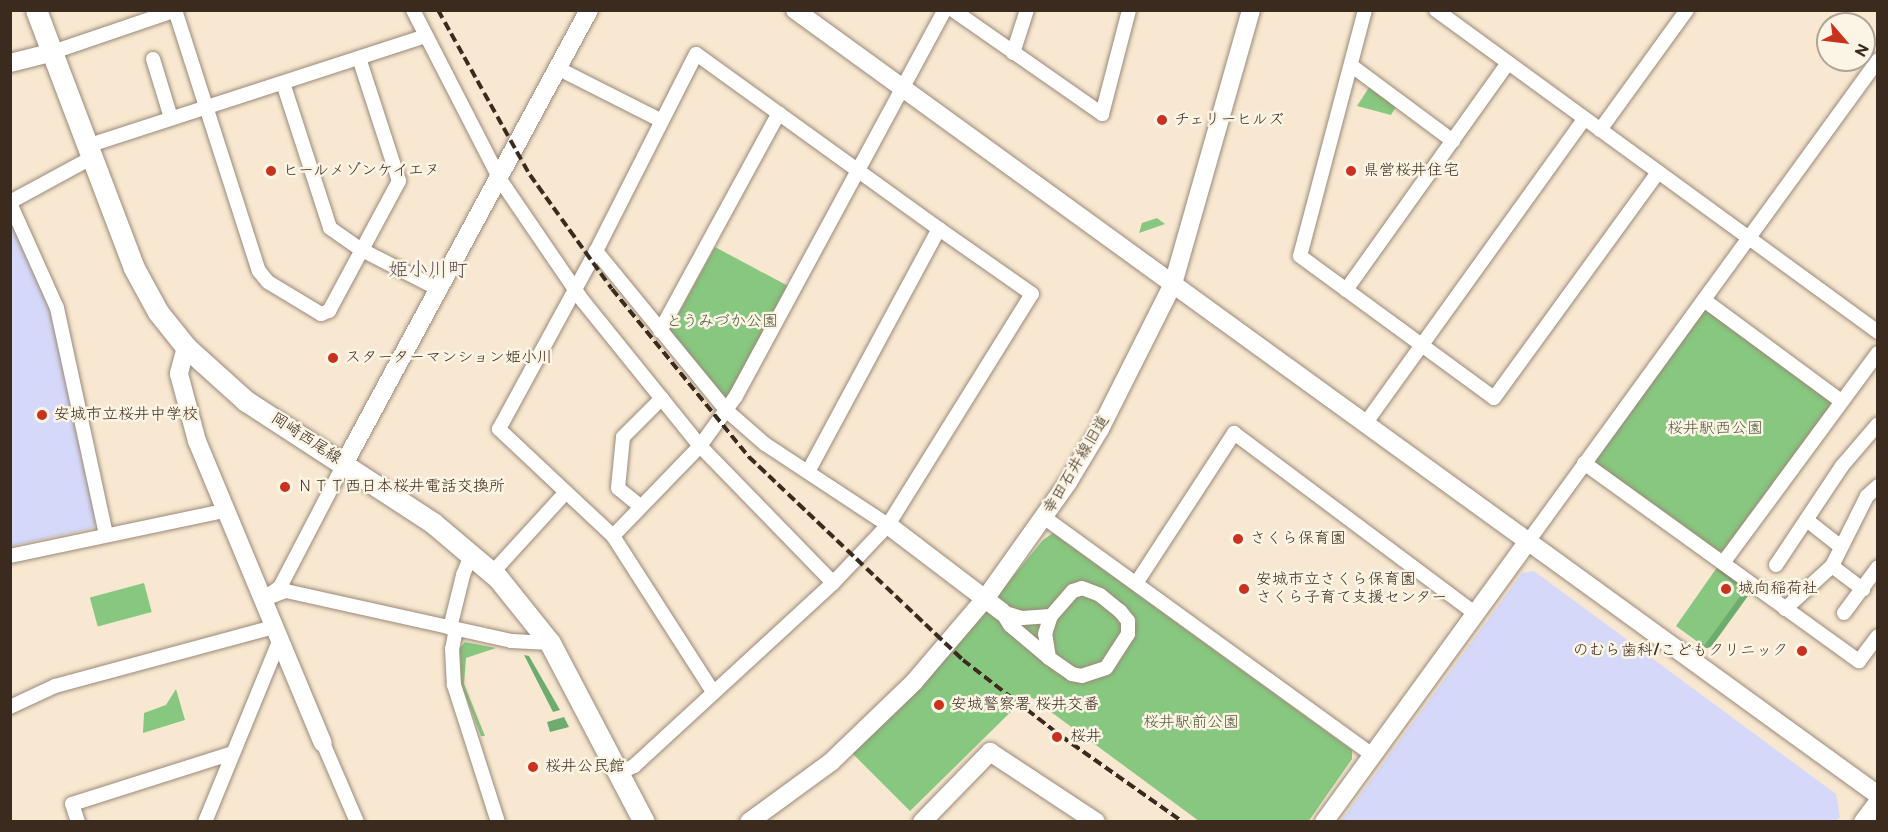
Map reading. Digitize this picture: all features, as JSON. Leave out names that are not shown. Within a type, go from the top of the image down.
[{"type":"main road","name":"岡崎西尾線","points":[[36,10],[50,53],[134,268],[158,312],[186,347],[246,400],[344,464],[472,553],[493,572],[550,643],[644,822]]},
{"type":"street","points":[[413,10],[501,181],[575,289],[700,446],[833,583]]},
{"type":"street","points":[[262,600],[280,587],[344,464],[501,181],[589,10]]},
{"type":"street","points":[[795,10],[1527,543],[1878,795]]},
{"type":"street","points":[[613,536],[700,446],[726,410],[859,171],[945,10]]},
{"type":"street","points":[[953,10],[1102,114],[1129,10]]},
{"type":"street","points":[[1013,53],[1027,10]]},
{"type":"street","name":"幸田石井線旧道","points":[[749,822],[831,762],[914,682],[985,599],[1045,518],[1100,429],[1173,284],[1251,10]]},
{"type":"street","points":[[1365,10],[1352,66],[1299,256],[1494,399],[1658,172]]},
{"type":"street","points":[[1436,10],[1878,332]]},
{"type":"street","points":[[1600,130],[1687,10]]},
{"type":"street","points":[[10,63],[50,53],[175,11],[264,279],[321,314],[329,311],[399,181],[359,58]]},
{"type":"street","points":[[106,535],[57,308],[10,203],[89,152],[171,118],[425,36]]},
{"type":"street","points":[[619,773],[634,766],[833,583],[888,525],[1032,294],[696,54],[596,251],[499,429],[613,536],[713,692]]},
{"type":"street","points":[[153,59],[171,118]]},
{"type":"street","points":[[1324,822],[1878,60]]},
{"type":"street","points":[[1346,290],[1508,63]]},
{"type":"street","points":[[1352,66],[1453,141]]},
{"type":"street","points":[[559,69],[662,120]]},
{"type":"street","points":[[283,82],[330,228],[362,250],[440,290]]},
{"type":"street","points":[[660,330],[779,113]]},
{"type":"street","points":[[1365,424],[1584,119]]},
{"type":"street","points":[[809,470],[939,229]]},
{"type":"street","points":[[596,251],[726,410],[765,444],[809,470],[888,525],[1002,612],[1022,618],[1052,616]]},
{"type":"street","points":[[1704,300],[1841,401]]},
{"type":"street","points":[[186,347],[179,374],[197,441],[223,512],[357,822]]},
{"type":"street","points":[[1723,562],[1878,353]]},
{"type":"street","points":[[640,506],[618,488],[623,437],[662,398]]},
{"type":"street","points":[[1776,565],[1808,521],[1842,466],[1876,430]]},
{"type":"street","points":[[1137,582],[1234,433],[1475,613]]},
{"type":"street","points":[[1584,462],[1859,661],[1878,636]]},
{"type":"street","points":[[1785,609],[1832,566],[1867,496],[1878,486]]},
{"type":"street","points":[[493,572],[566,492]]},
{"type":"street","points":[[10,556],[223,512]]},
{"type":"street","points":[[1045,518],[1137,582],[1372,755]]},
{"type":"street","points":[[1808,521],[1841,547]]},
{"type":"street","points":[[472,553],[463,575],[453,628],[454,686],[498,822]]},
{"type":"street","points":[[1832,566],[1863,589]]},
{"type":"street","points":[[1844,613],[1878,567]]},
{"type":"street","points":[[1002,612],[1010,625],[1049,658],[1072,674],[1097,674],[1106,668],[1128,634],[1128,621],[1120,611],[1090,589],[1073,591],[1052,616],[1045,634],[1049,658]]},
{"type":"street","points":[[262,600],[286,591],[511,641],[550,643]]},
{"type":"street","points":[[10,707],[55,686],[276,634]]},
{"type":"street","points":[[205,822],[233,753],[276,634]]},
{"type":"street","points":[[922,822],[990,752],[1096,822]]},
{"type":"street","points":[[78,822],[72,804],[233,753]]},
{"type":"street","points":[[1863,822],[1878,802]]},
{"type":"shaded area","name":"安城市立桜井中学校","points":[[10,221],[50,307],[97,522],[93,528],[11,546]]},
{"type":"shaded area","points":[[1534,571],[1836,794],[1840,817],[1836,821],[1341,821],[1522,573]]},
{"type":"green space","points":[[1370,86],[1397,105],[1391,115],[1357,106]]},
{"type":"green space","points":[[1157,218],[1165,224],[1139,233],[1142,223]]},
{"type":"green space","name":"とうみづか公園","points":[[715,247],[790,287],[728,403],[669,331]]},
{"type":"green space","name":"桜井駅西公園","points":[[1709,309],[1831,397],[1830,408],[1725,551],[1718,551],[1596,463],[1597,455],[1701,311]]},
{"type":"green space","name":"桜井駅前公園","points":[[1053,533],[1352,750],[1352,759],[1308,822],[1199,821],[1028,695],[910,811],[852,753],[926,682],[1043,540]]},
{"type":"green space","points":[[1718,566],[1750,593],[1711,647],[1706,648],[1676,626]]},
{"type":"green space","points":[[1718,566],[1750,593],[1711,647],[1706,648],[1704,646],[1744,591],[1716,570]]},
{"type":"green space","points":[[144,583],[152,612],[98,626],[90,597]]},
{"type":"green space","points":[[465,642],[496,648],[466,658],[464,684],[485,736],[481,736],[461,684],[460,648]]},
{"type":"green space","points":[[524,655],[529,656],[560,710],[553,712]]},
{"type":"green space","points":[[176,689],[185,720],[143,733],[144,713],[166,705]]},
{"type":"green space","points":[[564,717],[569,727],[550,732],[547,722]]},
{"type":"railway","points":[[438,10],[530,175],[612,289],[749,457],[963,660],[1061,736],[1183,822]]},
{"type":"place","name":"チェリーヒルズ","points":[[1162,120]]},
{"type":"place","name":"ヒールメゾンケイエヌ","points":[[271,171]]},
{"type":"place","name":"県営桜井住宅","points":[[1351,171]]},
{"type":"place","name":"スターターマンション姫小川","points":[[333,358]]},
{"type":"place","name":"安城市立桜井中学校","points":[[42,415]]},
{"type":"place","name":"ＮＴＴ西日本桜井電話交換所","points":[[285,487]]},
{"type":"place","name":"さくら保育園","points":[[1238,539]]},
{"type":"place","name":"安城市立さくら保育園 さくら子育て支援センター","points":[[1244,589]]},
{"type":"place","name":"城向稲荷社","points":[[1726,589]]},
{"type":"place","name":"のむら歯科/こどもクリニック","points":[[1802,651]]},
{"type":"place","name":"安城警察署 桜井交番","points":[[939,705]]},
{"type":"place","name":"桜井","points":[[1057,737]]},
{"type":"place","name":"桜井公民館","points":[[533,767]]},
{"type":"district","name":"姫小川町","points":[[428,270]]}]
